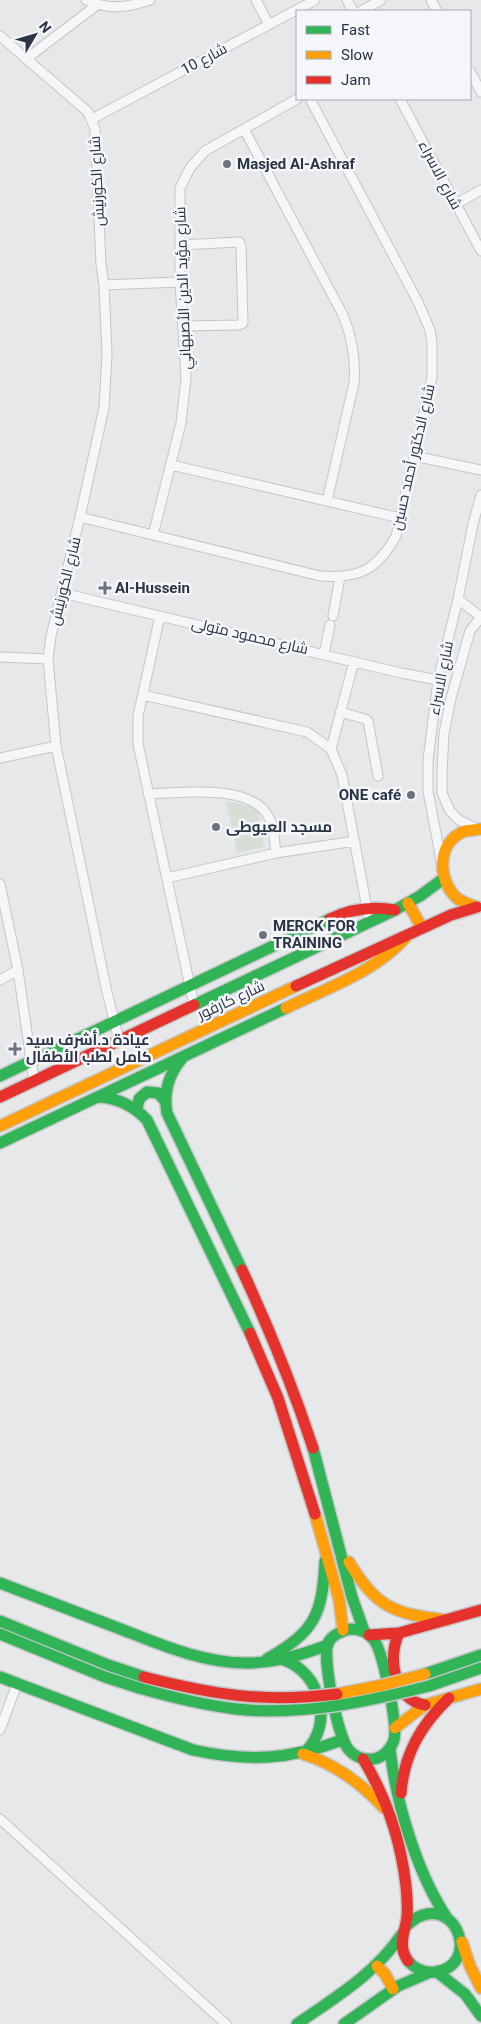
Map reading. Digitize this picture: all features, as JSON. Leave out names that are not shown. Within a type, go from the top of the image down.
[{"type":"street","points":[[86,0],[96,5],[114,8],[132,7],[150,0]]},
{"type":"street","points":[[256,0],[269,25]]},
{"type":"street","name":"شارع 10","points":[[297,10],[315,0]]},
{"type":"street","points":[[363,10],[381,0]]},
{"type":"street","points":[[26,59],[96,5]]},
{"type":"street","name":"شارع 10","points":[[92,119],[296,10]]},
{"type":"street","points":[[0,36],[88,112],[92,119]]},
{"type":"street","points":[[471,73],[481,92]]},
{"type":"street","name":"شارع مؤيد الدين الأصبهاني","points":[[154,535],[181,423],[186,378],[180,282],[180,188],[184,177],[197,159],[205,152],[296,99]]},
{"type":"street","name":"شارع الدكتور أحمد حسين","points":[[80,517],[320,576],[340,578],[368,568],[387,552],[396,536],[432,377],[430,330],[418,302],[311,100]]},
{"type":"street","name":"شارع الاسراء","points":[[401,100],[481,251]]},
{"type":"street","name":"شارع الكورنيش","points":[[92,119],[95,129],[107,354],[104,408],[51,636],[48,659],[56,746],[119,1040]]},
{"type":"street","points":[[244,129],[343,315],[352,342],[355,369],[354,383],[327,501]]},
{"type":"street","points":[[456,204],[481,190]]},
{"type":"street","points":[[180,245],[239,242],[242,246],[243,323],[239,325],[183,326]]},
{"type":"street","points":[[104,285],[180,282]]},
{"type":"street","points":[[414,456],[481,470]]},
{"type":"street","points":[[170,465],[400,518]]},
{"type":"street","name":"شارع الاسراء","points":[[442,864],[428,791],[428,760],[438,680],[481,495]]},
{"type":"street","points":[[324,654],[340,578]]},
{"type":"street","name":"شارع محمود متولى","points":[[62,593],[438,680]]},
{"type":"street","points":[[458,599],[481,617]]},
{"type":"street","points":[[160,616],[138,716],[138,744],[194,1005]]},
{"type":"street","name":"شارع الاسراء","points":[[479,829],[459,820],[450,811],[442,793],[442,773],[444,733],[451,698],[470,631],[481,617]]},
{"type":"street","points":[[0,657],[48,659]]},
{"type":"street","points":[[331,749],[354,661]]},
{"type":"street","points":[[143,695],[307,732],[331,749],[342,775],[369,922]]},
{"type":"street","points":[[340,712],[368,721],[378,776]]},
{"type":"street","points":[[0,758],[56,746]]},
{"type":"street","points":[[148,794],[213,792],[251,801],[268,814],[272,824],[276,853]]},
{"type":"street","points":[[479,829],[467,831],[453,840],[444,853],[442,864],[443,879],[448,889],[456,898],[466,904],[479,907]]},
{"type":"street","points":[[167,878],[276,853],[355,841]]},
{"type":"street","name":"شارع كارفور","points":[[0,1097],[395,910],[443,879]]},
{"type":"street","points":[[0,884],[18,970],[34,1081]]},
{"type":"street","points":[[408,903],[422,928]]},
{"type":"street","name":"شارع كارفور","points":[[0,1126],[450,915],[479,907]]},
{"type":"street","points":[[0,1076],[337,916],[367,908],[395,910]]},
{"type":"street","points":[[0,1143],[373,967],[392,953],[408,935]]},
{"type":"street","points":[[0,980],[18,970]]},
{"type":"street","points":[[248,1027],[276,995]]},
{"type":"street","points":[[183,1057],[177,1064],[168,1082],[165,1101],[169,1119],[282,1360],[316,1457],[355,1608],[366,1633],[377,1646],[395,1728],[396,1736],[390,1749],[378,1758],[363,1759],[350,1753],[342,1740],[326,1658],[328,1644]]},
{"type":"street","points":[[136,1109],[139,1099],[147,1092],[158,1093],[165,1101]]},
{"type":"street","points":[[98,1097],[122,1101],[136,1109],[151,1127],[265,1367],[289,1430],[326,1549],[339,1599],[343,1630]]},
{"type":"street","points":[[12,1120],[36,1126]]},
{"type":"street","points":[[339,1545],[365,1589],[383,1605],[405,1615],[447,1620]]},
{"type":"street","points":[[260,1662],[296,1641],[313,1622],[322,1598],[326,1549]]},
{"type":"street","points":[[0,1583],[190,1656],[237,1663],[284,1660],[328,1644],[343,1630],[350,1629],[366,1633],[399,1633],[481,1610]]},
{"type":"street","points":[[0,1612],[22,1630]]},
{"type":"street","points":[[0,1620],[144,1677],[193,1689],[252,1698],[278,1698],[358,1690],[425,1674],[481,1655]]},
{"type":"street","points":[[399,1633],[393,1649],[399,1684],[406,1697],[425,1706]]},
{"type":"street","points":[[0,1634],[105,1677],[139,1688],[220,1707],[251,1710],[340,1706],[370,1701],[429,1686],[481,1668]]},
{"type":"street","points":[[0,1639],[19,1641]]},
{"type":"street","points":[[284,1660],[303,1669],[316,1687],[321,1712],[321,1728],[314,1743],[303,1754]]},
{"type":"street","points":[[0,1676],[193,1750],[214,1756],[259,1760],[303,1754],[342,1740]]},
{"type":"street","points":[[0,1730],[17,1684]]},
{"type":"street","points":[[395,1728],[425,1706],[481,1689]]},
{"type":"street","points":[[401,1808],[403,1772],[411,1747],[424,1723],[449,1698]]},
{"type":"street","points":[[390,1749],[394,1779],[401,1808],[427,1883],[448,1918],[459,1931],[478,1983],[465,1984],[461,1991]]},
{"type":"street","points":[[303,1754],[317,1757],[343,1770],[366,1789],[387,1811]]},
{"type":"street","points":[[363,1759],[378,1784],[387,1811],[405,1882],[408,1900],[401,1943],[406,1960],[420,1971],[433,1972],[461,1991],[481,2016]]},
{"type":"street","points":[[0,1819],[226,2024]]},
{"type":"street","points":[[297,2024],[377,1966],[389,1953],[412,1919],[420,1914],[439,1914],[448,1918]]},
{"type":"street","points":[[344,2024],[408,1980],[446,1969],[458,1957],[461,1940]]},
{"type":"street","points":[[377,1966],[385,1974],[394,1989]]},
{"type":"shaded area","points":[[226,801],[254,807],[259,813],[264,847],[237,853]]},
{"type":"traffic: fast","points":[[194,1005],[395,910],[420,896],[443,879]]},
{"type":"traffic: fast","points":[[0,1076],[330,919]]},
{"type":"traffic: fast","points":[[0,1143],[286,1008]]},
{"type":"traffic: fast","points":[[183,1057],[168,1083],[166,1097],[167,1113],[242,1270]]},
{"type":"traffic: fast","points":[[137,1109],[139,1099],[147,1092],[158,1093],[165,1101]]},
{"type":"traffic: fast","points":[[98,1097],[125,1103],[147,1120],[250,1333]]},
{"type":"traffic: fast","points":[[313,1448],[352,1597],[364,1631]]},
{"type":"traffic: fast","points":[[267,1659],[296,1640],[313,1620],[321,1596],[325,1561]]},
{"type":"traffic: fast","points":[[0,1583],[181,1652],[213,1660],[246,1663],[267,1662],[298,1655],[328,1645]]},
{"type":"traffic: fast","points":[[0,1621],[108,1665],[144,1677]]},
{"type":"traffic: fast","points":[[350,1629],[369,1635],[378,1647],[392,1705],[394,1740],[386,1753],[373,1759],[360,1758],[349,1750],[340,1731],[332,1698],[327,1665],[328,1643],[341,1632],[350,1629]]},
{"type":"traffic: fast","points":[[0,1634],[105,1677],[139,1688]]},
{"type":"traffic: fast","points":[[425,1674],[481,1655]]},
{"type":"traffic: fast","points":[[284,1660],[297,1667],[307,1676],[315,1688],[319,1701],[321,1714],[319,1728],[314,1741],[305,1752]]},
{"type":"traffic: fast","points":[[429,1686],[481,1668]]},
{"type":"traffic: fast","points":[[0,1677],[193,1750],[213,1754],[268,1757],[304,1752],[342,1740]]},
{"type":"traffic: fast","points":[[139,1688],[187,1700],[236,1709],[285,1711],[357,1702],[429,1686]]},
{"type":"traffic: fast","points":[[390,1749],[397,1792],[417,1859],[436,1900],[447,1918]]},
{"type":"traffic: fast","points":[[406,1926],[418,1917],[432,1914],[444,1917],[453,1924],[459,1935],[460,1947],[457,1958],[449,1967],[435,1972],[420,1970],[408,1961]]},
{"type":"traffic: fast","points":[[297,2024],[367,1973],[380,1961],[402,1934]]},
{"type":"traffic: fast","points":[[437,1972],[465,1994],[481,2016]]},
{"type":"traffic: fast","points":[[344,2024],[398,1986],[428,1973]]},
{"type":"traffic: slow","points":[[476,907],[458,899],[451,891],[443,872],[443,862],[449,844],[456,836],[465,831],[481,829]]},
{"type":"traffic: slow","points":[[408,903],[422,928]]},
{"type":"traffic: slow","points":[[286,1008],[365,970],[394,949],[406,937]]},
{"type":"traffic: slow","points":[[0,1126],[296,986]]},
{"type":"traffic: slow","points":[[315,1514],[339,1599],[343,1630]]},
{"type":"traffic: slow","points":[[349,1562],[369,1590],[389,1606],[413,1615],[447,1620]]},
{"type":"traffic: slow","points":[[337,1694],[425,1674]]},
{"type":"traffic: slow","points":[[395,1728],[425,1705],[481,1689]]},
{"type":"traffic: slow","points":[[303,1754],[326,1763],[347,1775],[384,1808]]},
{"type":"traffic: slow","points":[[462,1942],[470,1966],[481,1988]]},
{"type":"traffic: slow","points":[[377,1966],[385,1974],[393,1989]]},
{"type":"traffic: jam","points":[[296,986],[451,915],[477,907]]},
{"type":"traffic: jam","points":[[330,919],[362,909],[395,910]]},
{"type":"traffic: jam","points":[[0,1097],[194,1005]]},
{"type":"traffic: jam","points":[[242,1270],[280,1358],[313,1448]]},
{"type":"traffic: jam","points":[[250,1333],[278,1398],[315,1514]]},
{"type":"traffic: jam","points":[[369,1635],[399,1633],[481,1610]]},
{"type":"traffic: jam","points":[[399,1633],[395,1643],[394,1654],[396,1676],[400,1687],[406,1695],[414,1701],[425,1705]]},
{"type":"traffic: jam","points":[[144,1677],[194,1689],[240,1696],[286,1698],[337,1694]]},
{"type":"traffic: jam","points":[[401,1793],[406,1766],[416,1741],[430,1719],[449,1698]]},
{"type":"traffic: jam","points":[[363,1759],[379,1789],[391,1820],[404,1869],[407,1917],[402,1944],[408,1961]]},
{"type":"place","name":"Masjed Al-Ashraf","points":[[227,164]]},
{"type":"place","name":"Al-Hussein","points":[[105,588]]},
{"type":"place","name":"ONE café","points":[[411,795]]},
{"type":"place","name":"مسجد العيوطى","points":[[216,827]]},
{"type":"place","name":"MERCK FOR TRAINING","points":[[263,935]]},
{"type":"place","name":"عيادة د.أشرف سيد كامل لطب الأطفال","points":[[15,1049]]}]
